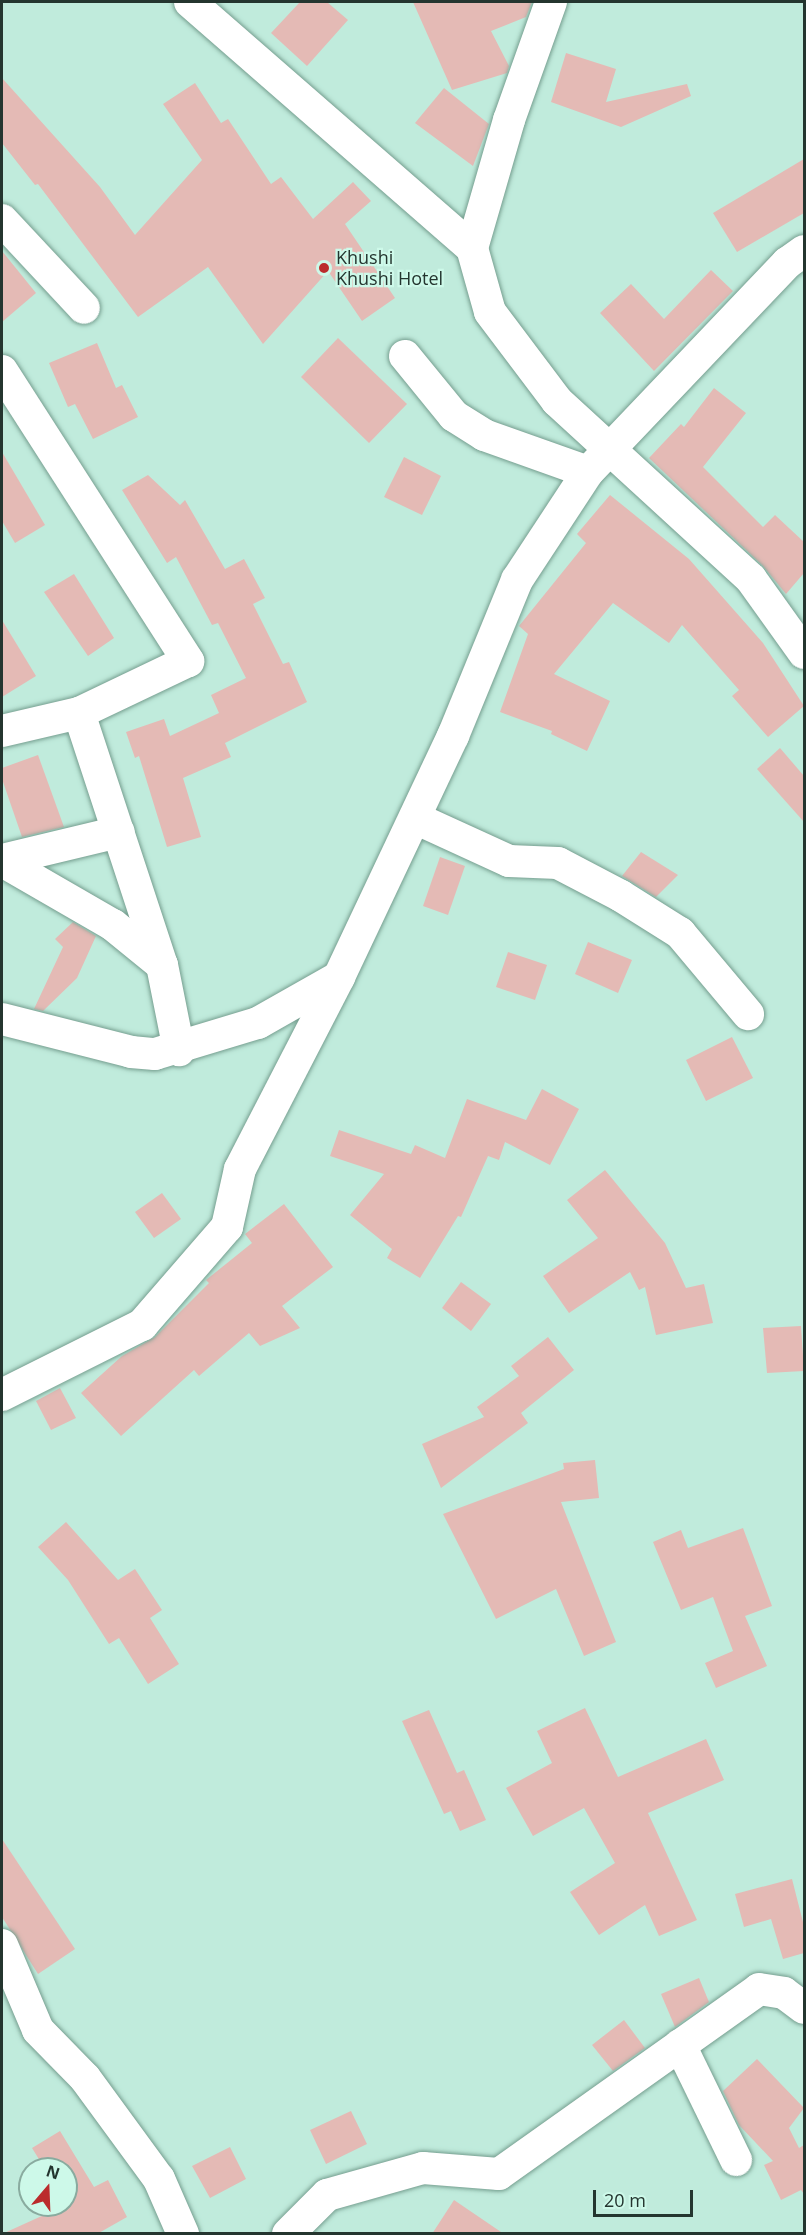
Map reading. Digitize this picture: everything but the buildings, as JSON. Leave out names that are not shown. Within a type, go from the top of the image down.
[{"type":"street","points":[[190,2],[472,248]]},
{"type":"street","points":[[551,2],[509,120],[472,248],[490,312],[557,401],[611,448],[751,579],[800,641]]},
{"type":"street","points":[[2,220],[84,308]]},
{"type":"street","points":[[2,1395],[142,1325],[228,1227],[240,1169],[339,977],[362,922],[415,818],[517,580],[588,472],[787,263],[804,251]]},
{"type":"street","points":[[405,356],[454,416],[484,435],[588,472]]},
{"type":"street","points":[[2,372],[188,661],[80,713],[2,731]]},
{"type":"street","points":[[80,713],[162,965],[179,1050]]},
{"type":"street","points":[[415,818],[509,861],[558,863],[621,896],[680,933],[748,1014]]},
{"type":"street","points":[[2,860],[119,832]]},
{"type":"street","points":[[2,860],[113,925],[162,965]]},
{"type":"street","points":[[2,1019],[131,1052],[179,1050],[258,1023],[339,977]]},
{"type":"street","points":[[2,1945],[38,2030],[86,2078],[159,2179],[183,2234]]},
{"type":"street","points":[[288,2234],[327,2195],[423,2168],[499,2174],[759,1989],[784,1993],[804,2008]]},
{"type":"street","points":[[680,2045],[736,2160]]},
{"type":"place","name":"Khushi Khushi Hotel","points":[[324,268]]}]
